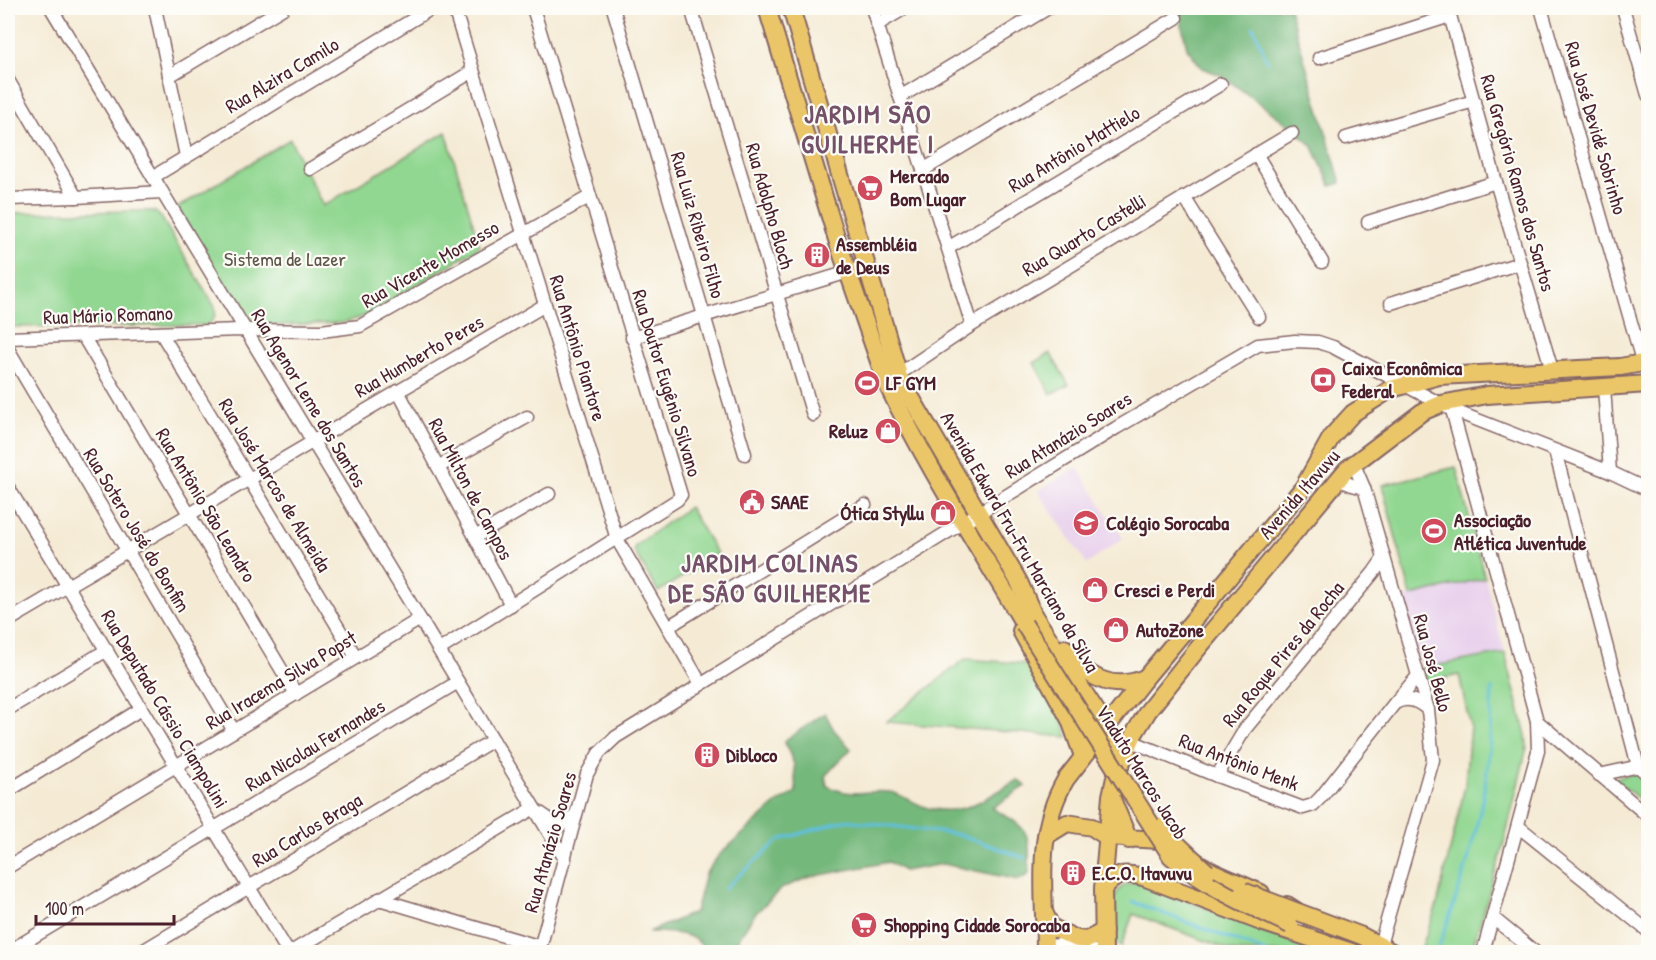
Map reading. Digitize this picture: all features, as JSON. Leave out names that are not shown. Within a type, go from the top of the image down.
[{"type":"main road","name":"Avenida Edward Fru-Fru Marciano da Silva","points":[[767,8],[848,273],[893,376],[980,513],[1019,582],[1029,620]]},
{"type":"main road","name":"Avenida Edward Fru-Fru Marciano da Silva","points":[[791,8],[868,266],[901,414],[1011,602],[1029,620],[1106,726]]},
{"type":"main road","name":"Avenida Itavuvu","points":[[1046,949],[1042,891],[1046,836],[1050,812],[1066,779],[1145,677],[1302,488],[1332,436],[1343,422],[1391,388],[1439,376],[1620,367],[1646,363]]},
{"type":"main road","points":[[1591,368],[1600,374],[1604,387]]},
{"type":"main road","name":"Avenida Itavuvu","points":[[1115,778],[1131,741],[1148,711],[1353,462],[1422,412],[1487,395],[1648,384]]},
{"type":"main road","points":[[1019,582],[1071,656],[1088,672],[1104,682],[1118,685],[1145,677]]},
{"type":"main road","points":[[1011,602],[1013,613],[1032,652],[1070,720],[1083,756]]},
{"type":"main road","name":"Viaduto Marcos Jacob","points":[[1029,620],[1171,856],[1192,874],[1217,889],[1294,919]]},
{"type":"main road","name":"Avenida Itavuvu","points":[[1104,952],[1103,889],[1116,762],[1113,743],[1106,726]]},
{"type":"main road","points":[[1111,796],[1129,840]]},
{"type":"main road","points":[[1046,836],[1067,823],[1092,827],[1107,837],[1160,840],[1170,843],[1213,872],[1278,901],[1294,919],[1353,952]]},
{"type":"main road","points":[[1092,827],[1099,837],[1105,861]]},
{"type":"main road","points":[[1103,889],[1114,877],[1129,873],[1261,922],[1353,952]]},
{"type":"main road","points":[[1043,908],[1051,927],[1062,934],[1087,940],[1104,931]]},
{"type":"main road","points":[[1294,919],[1362,936],[1386,949]]},
{"type":"street","name":"Rua Agenor Leme dos Santos","points":[[51,8],[565,859]]},
{"type":"street","points":[[155,8],[186,156]]},
{"type":"street","points":[[169,76],[282,8]]},
{"type":"street","name":"Rua Alzira Camilo","points":[[151,174],[186,156],[432,8]]},
{"type":"street","name":"Rua Antônio Piantore","points":[[454,8],[617,539],[701,684]]},
{"type":"street","name":"Rua Doutor Eugênio Silvano","points":[[439,650],[617,539],[681,495],[532,8]]},
{"type":"street","name":"Rua Luiz Ribeiro Filho","points":[[613,8],[745,454]]},
{"type":"street","name":"Rua Adolpho Bloch","points":[[691,8],[813,415]]},
{"type":"street","points":[[872,8],[972,325]]},
{"type":"street","points":[[878,24],[905,8]]},
{"type":"street","points":[[900,97],[1048,8]]},
{"type":"street","name":"Rua José Devidé Sobrinho","points":[[1541,8],[1646,363]]},
{"type":"street","points":[[1623,8],[1648,95]]},
{"type":"street","points":[[1319,58],[1449,12]]},
{"type":"street","name":"Rua Gregório Ramos dos Santos","points":[[1449,12],[1496,182],[1552,370]]},
{"type":"street","points":[[923,170],[1176,18]]},
{"type":"street","points":[[310,169],[473,71]]},
{"type":"street","points":[[8,80],[76,197]]},
{"type":"street","name":"Rua Antônio Mattielo","points":[[948,248],[1221,84]]},
{"type":"street","points":[[1346,138],[1474,101]]},
{"type":"street","name":"Rua Quarto Castelli","points":[[893,376],[972,325],[1292,133]]},
{"type":"street","points":[[1256,154],[1322,262]]},
{"type":"street","points":[[138,193],[150,183],[151,174]]},
{"type":"street","points":[[1368,222],[1496,182]]},
{"type":"street","points":[[8,199],[162,192]]},
{"type":"street","name":"Rua Vicente Momesso","points":[[246,330],[321,331],[360,326],[589,197]]},
{"type":"street","points":[[1184,197],[1259,317]]},
{"type":"street","points":[[1391,303],[1520,262]]},
{"type":"street","points":[[632,338],[868,266]]},
{"type":"street","name":"Rua Humberto Peres","points":[[8,621],[545,305]]},
{"type":"street","points":[[210,332],[225,322],[232,309]]},
{"type":"street","name":"Rua Mário Romano","points":[[8,338],[246,330]]},
{"type":"street","name":"Rua José Marcos de Almeida","points":[[160,333],[356,657]]},
{"type":"street","name":"Rua Antônio São Leandro","points":[[83,336],[296,694]]},
{"type":"street","name":"Rua Atanázio Soares","points":[[540,950],[587,774],[599,753],[616,737],[1116,428],[1258,345],[1296,340],[1318,342],[1333,347],[1447,407],[1610,472],[1648,490]]},
{"type":"street","name":"Rua Sotero José do Bonfim","points":[[8,349],[234,730]]},
{"type":"street","points":[[1604,387],[1610,472]]},
{"type":"street","name":"Rua Milton de Campos","points":[[398,391],[511,605]]},
{"type":"street","points":[[1447,407],[1536,722],[1538,752],[1483,952]]},
{"type":"street","points":[[438,467],[527,417]]},
{"type":"street","points":[[1555,451],[1643,765],[1648,775]]},
{"type":"street","name":"Rua José Bello","points":[[1353,462],[1364,488],[1428,710],[1433,760],[1386,949]]},
{"type":"street","points":[[1337,479],[1352,486],[1364,488]]},
{"type":"street","name":"Rua Deputado Cássio Ciampolini","points":[[8,487],[249,888],[290,952]]},
{"type":"street","points":[[475,537],[549,494]]},
{"type":"street","points":[[668,627],[865,505]]},
{"type":"street","name":"Rua Roque Pires da Rocha","points":[[1218,776],[1245,729],[1383,559]]},
{"type":"street","name":"Rua Iracema Silva Popst","points":[[8,867],[420,619]]},
{"type":"street","points":[[8,709],[107,650]]},
{"type":"street","name":"Rua Antônio Menk","points":[[1131,741],[1303,808],[1313,805],[1418,676]]},
{"type":"street","name":"Rua Nicolau Fernandes","points":[[8,952],[458,682]]},
{"type":"street","points":[[1394,704],[1399,700],[1409,700],[1420,702],[1428,710]]},
{"type":"street","points":[[8,791],[141,709]]},
{"type":"street","points":[[1536,722],[1648,816]]},
{"type":"street","name":"Rua Carlos Braga","points":[[141,952],[493,740]]},
{"type":"street","points":[[1599,775],[1643,765]]},
{"type":"street","name":"Rua Agenor Leme dos Santos","points":[[534,808],[556,824],[563,824],[575,815]]},
{"type":"street","points":[[290,952],[534,808]]},
{"type":"street","points":[[1519,827],[1648,931]]},
{"type":"street","points":[[379,899],[540,950]]},
{"type":"street","points":[[1493,918],[1535,952]]},
{"type":"street","name":"Avenida Itavuvu","points":[[1046,949],[1061,945],[1099,952]]},
{"type":"shaded area","name":"Colégio Sorocaba","points":[[1077,467],[1123,538],[1087,564],[1038,491]]},
{"type":"shaded area","points":[[1485,578],[1505,653],[1422,668],[1400,599]]},
{"type":"green space","points":[[1178,8],[1289,8],[1341,183],[1331,186],[1312,145],[1282,120],[1221,75],[1202,68],[1187,48]]},
{"type":"green space","name":"Sistema de Lazer","points":[[446,132],[480,247],[366,316],[342,323],[250,326],[177,208],[290,139],[323,206]]},
{"type":"green space","points":[[154,211],[161,217],[215,307],[215,316],[211,322],[206,325],[8,327],[8,213]]},
{"type":"green space","points":[[1050,353],[1069,385],[1051,394],[1034,363]]},
{"type":"green space","name":"Associação Atlética Juventude","points":[[1456,467],[1485,578],[1411,596],[1382,485]]},
{"type":"green space","points":[[689,507],[718,555],[658,592],[634,551],[635,546]]},
{"type":"green space","points":[[1505,653],[1527,747],[1502,851],[1471,952],[1420,952],[1437,905],[1465,786],[1470,726],[1459,675],[1425,682],[1422,668]]},
{"type":"green space","points":[[965,659],[1032,664],[1060,713],[1068,737],[886,722]]},
{"type":"green space","points":[[825,713],[834,730],[851,749],[825,776],[827,786],[837,790],[852,793],[890,792],[928,808],[954,810],[975,804],[1018,780],[1026,786],[992,808],[1014,821],[1025,833],[1029,848],[1029,874],[1019,880],[943,864],[904,871],[889,862],[810,877],[782,888],[754,915],[737,941],[721,952],[709,951],[693,938],[683,935],[649,932],[695,912],[705,874],[719,855],[776,804],[796,792],[794,764],[784,741]]},
{"type":"green space","points":[[1638,772],[1648,780],[1648,806],[1614,779]]},
{"type":"green space","points":[[1138,882],[1319,952],[1235,952],[1133,914],[1121,947],[1111,940],[1112,903],[1121,888]]},
{"type":"waterway","points":[[1253,27],[1268,62]]},
{"type":"waterway","points":[[1437,952],[1475,835],[1489,753],[1492,689]]},
{"type":"waterway","points":[[725,888],[779,840],[846,820],[961,835],[1025,858]]},
{"type":"waterway","points":[[1133,902],[1266,952]]},
{"type":"place","name":"Mercado Bom Lugar","points":[[870,188]]},
{"type":"place","name":"Assembléia de Deus","points":[[817,255]]},
{"type":"place","name":"Caixa Econômica Federal","points":[[1323,380]]},
{"type":"place","name":"LF GYM","points":[[867,383]]},
{"type":"place","name":"Reluz","points":[[888,431]]},
{"type":"place","name":"SAAE","points":[[752,502]]},
{"type":"place","name":"Ótica Styllu","points":[[943,513]]},
{"type":"place","name":"Colégio Sorocaba","points":[[1086,523]]},
{"type":"place","name":"Associação Atlética Juventude","points":[[1434,531]]},
{"type":"place","name":"Cresci e Perdi","points":[[1095,590]]},
{"type":"place","name":"AutoZone","points":[[1116,630]]},
{"type":"place","name":"Dibloco","points":[[707,755]]},
{"type":"place","name":"E.C.O. Itavuvu","points":[[1073,873]]},
{"type":"place","name":"Shopping Cidade Sorocaba","points":[[864,925]]},
{"type":"district","name":"JARDIM SÃO GUILHERME I","points":[[868,129]]},
{"type":"district","name":"JARDIM COLINAS DE SÃO GUILHERME","points":[[770,578]]}]
